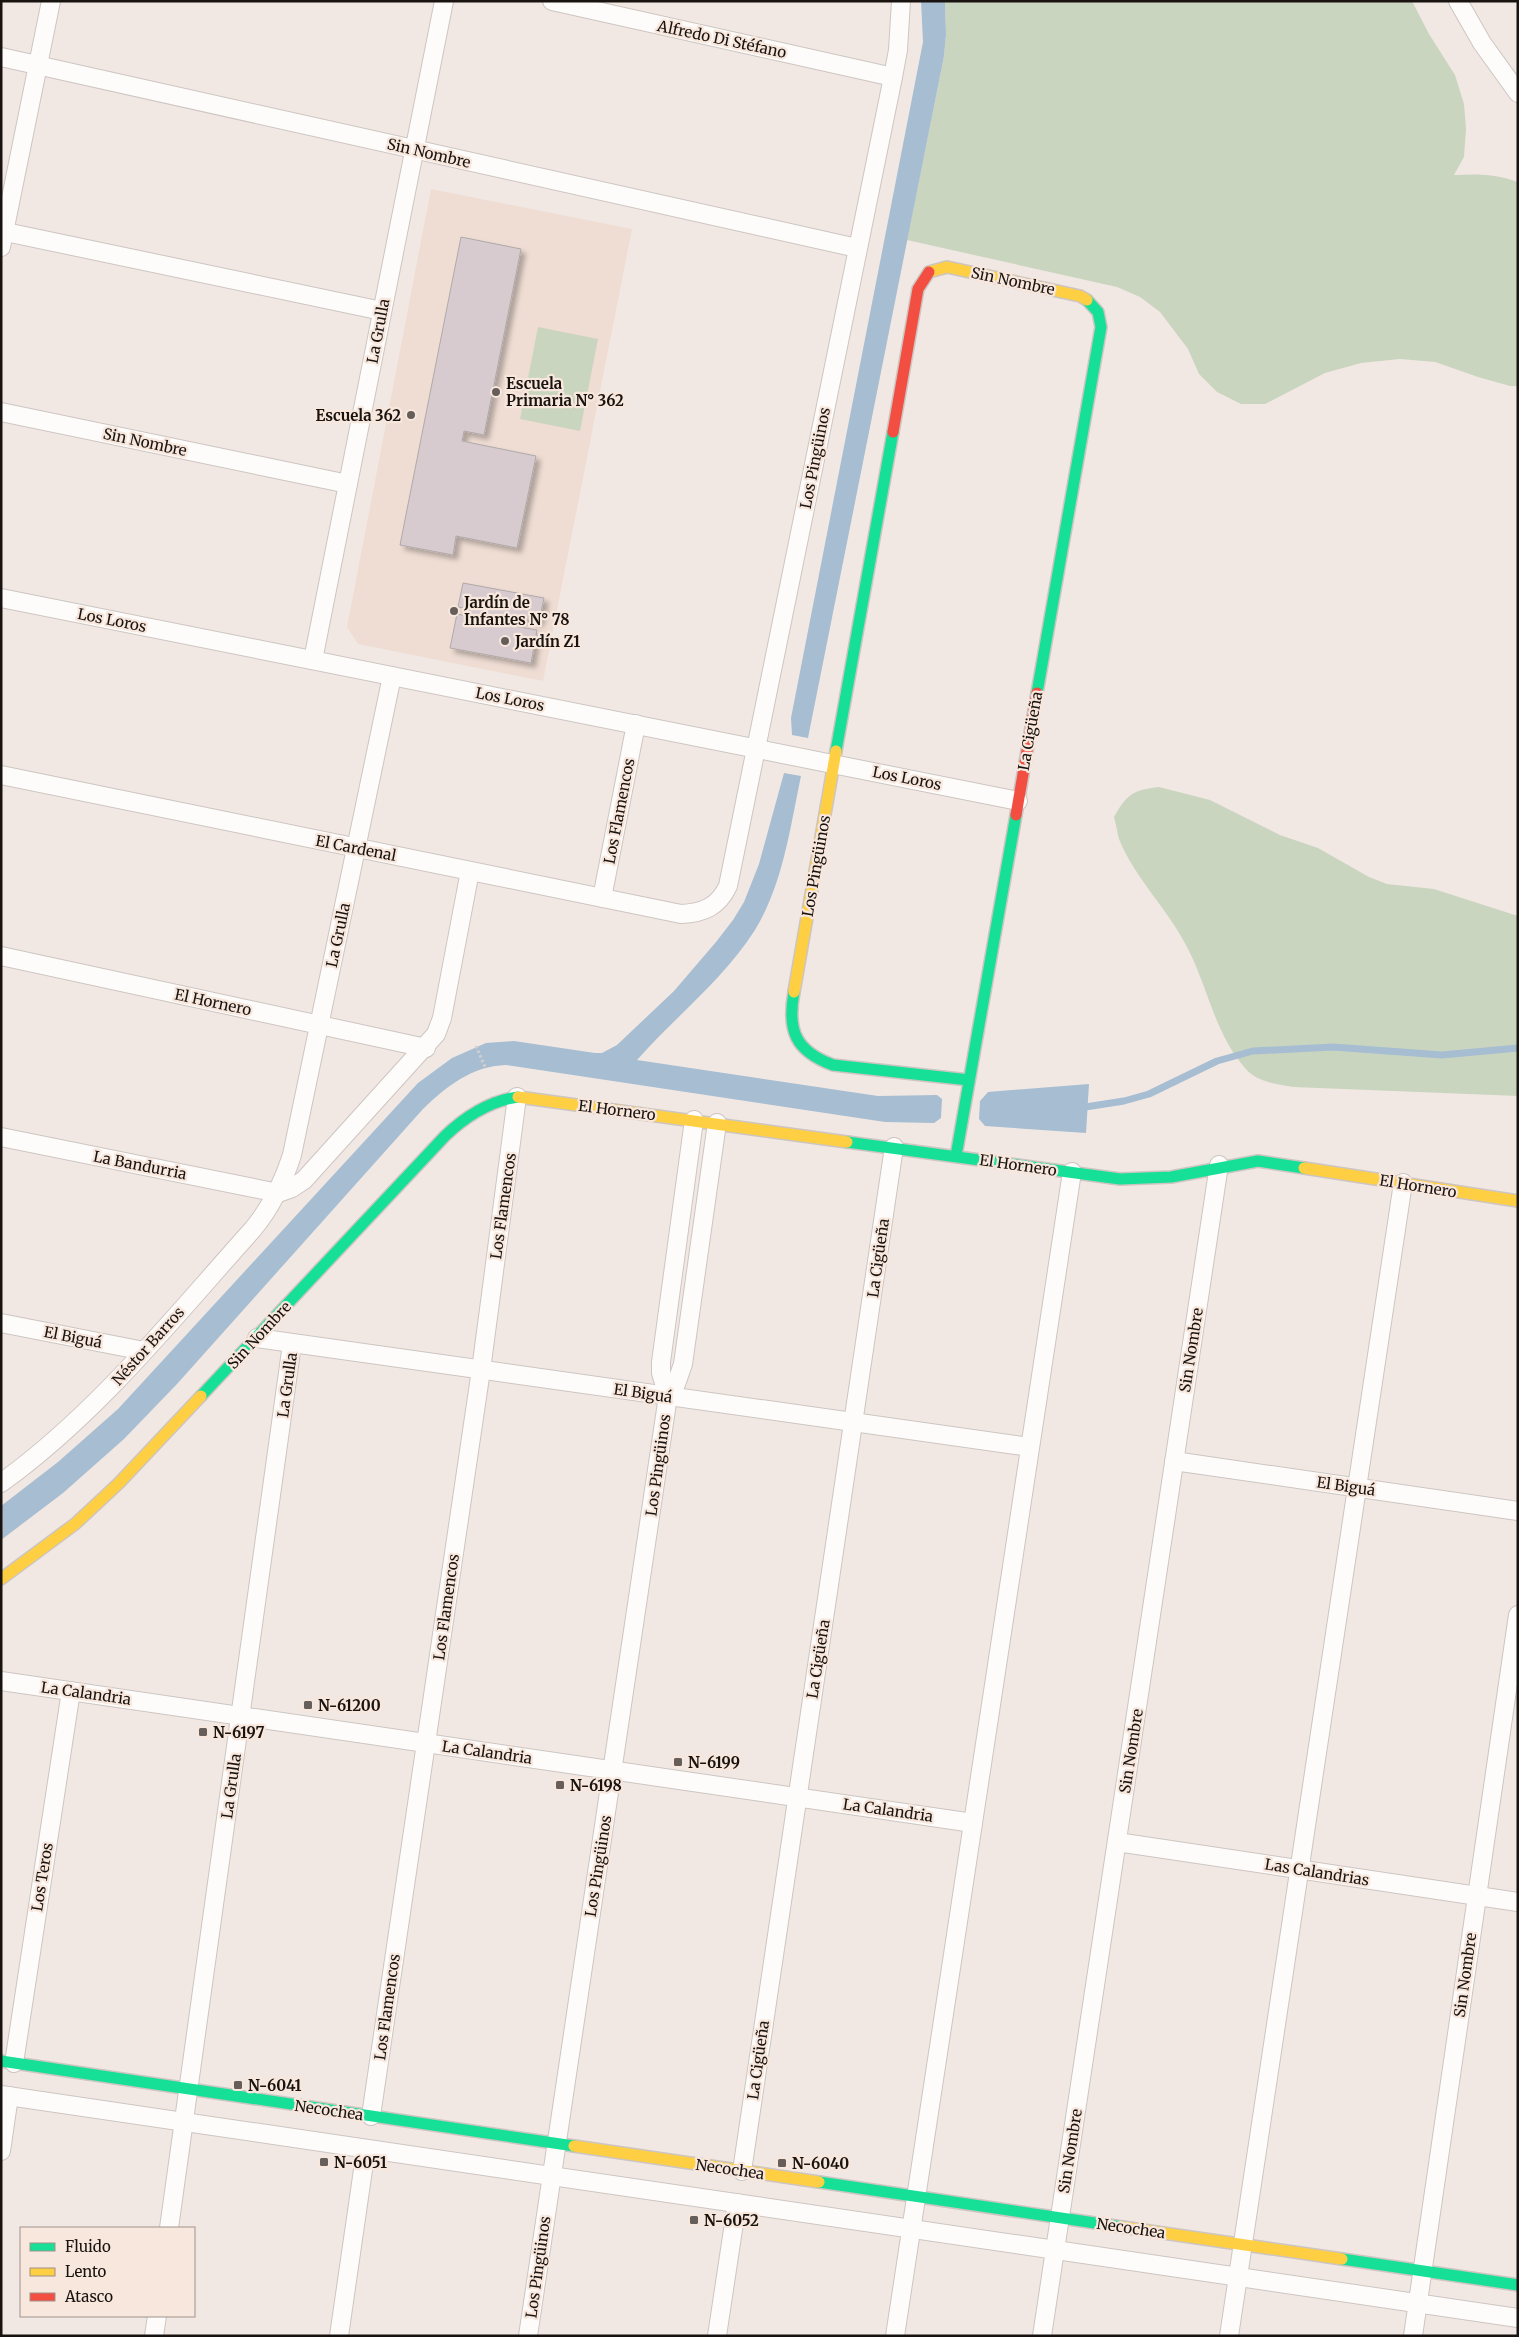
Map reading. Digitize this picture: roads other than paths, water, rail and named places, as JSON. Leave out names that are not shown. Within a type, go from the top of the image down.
[{"type":"street","points":[[51,1],[2,236],[382,311]]},
{"type":"street","name":"La Grulla","points":[[313,660],[444,1]]},
{"type":"street","name":"Alfredo Di Stéfano","points":[[552,1],[893,77]]},
{"type":"street","name":"Los Pingüinos","points":[[711,908],[724,895],[728,886],[893,77],[898,50],[901,1]]},
{"type":"street","points":[[1458,1],[1482,43],[1518,93]]},
{"type":"street","name":"Sin Nombre","points":[[1,58],[857,248]]},
{"type":"street","name":"Sin Nombre","points":[[927,272],[947,266],[1080,296],[1089,300],[1096,308]]},
{"type":"street","name":"Los Pingüinos","points":[[927,272],[918,289],[790,1013],[794,1037],[801,1046],[811,1056],[833,1065],[969,1080]]},
{"type":"street","name":"La Cigüeña","points":[[956,1156],[1101,327],[1100,316],[1096,308]]},
{"type":"street","name":"Sin Nombre","points":[[1,412],[348,484]]},
{"type":"street","name":"Los Loros","points":[[1,598],[1018,800]]},
{"type":"street","name":"La Grulla","points":[[278,1192],[292,1155],[392,676]]},
{"type":"street","name":"Los Flamencos","points":[[602,898],[636,724]]},
{"type":"street","name":"El Cardenal","points":[[1,775],[681,914],[701,912],[711,908]]},
{"type":"street","points":[[278,1192],[292,1188],[304,1180],[426,1048],[436,1034],[442,1018],[470,871]]},
{"type":"street","name":"El Hornero","points":[[1,956],[426,1048]]},
{"type":"street","name":"Sin Nombre","points":[[1,1579],[75,1524],[119,1483],[461,1121],[479,1109],[497,1101],[517,1097]]},
{"type":"street","name":"Los Flamencos","points":[[371,2116],[481,1370],[517,1097]]},
{"type":"street","name":"El Hornero","points":[[517,1097],[1120,1179],[1179,1176],[1232,1162],[1258,1162],[1518,1201]]},
{"type":"street","name":"Los Pingüinos","points":[[668,1396],[661,1373],[661,1362],[694,1120]]},
{"type":"street","name":"Los Pingüinos","points":[[528,2336],[668,1396],[676,1384],[683,1364],[717,1123]]},
{"type":"street","name":"La Bandurria","points":[[1,1137],[278,1192]]},
{"type":"street","name":"La Cigüeña","points":[[742,2171],[894,1147]]},
{"type":"street","name":"Sin Nombre","points":[[1042,2336],[1219,1165]]},
{"type":"street","points":[[895,2336],[1072,1172]]},
{"type":"street","points":[[1229,2336],[1403,1183]]},
{"type":"street","name":"Néstor Barros","points":[[1,1483],[84,1414],[144,1351],[253,1229],[267,1212],[278,1192]]},
{"type":"street","name":"El Biguá","points":[[1,1323],[144,1351]]},
{"type":"street","name":"El Biguá","points":[[256,1338],[1030,1447]]},
{"type":"street","name":"La Grulla","points":[[169,2227],[292,1344]]},
{"type":"street","name":"El Biguá","points":[[1174,1461],[1518,1511]]},
{"type":"street","name":"Sin Nombre","points":[[1413,2336],[1518,1615]]},
{"type":"street","name":"La Calandria","points":[[1,1681],[973,1823]]},
{"type":"street","name":"Los Teros","points":[[8,2062],[71,1691]]},
{"type":"street","name":"Las Calandrias","points":[[1117,1842],[1518,1902]]},
{"type":"street","name":"Necochea","points":[[8,2062],[1518,2285]]},
{"type":"street","points":[[1,2150],[5,2096],[1518,2318]]},
{"type":"street","points":[[339,2336],[366,2149]]},
{"type":"street","points":[[717,2336],[737,2203]]},
{"type":"street","points":[[154,2336],[156,2317]]},
{"type":"water","points":[[921,1],[945,1],[946,35],[944,56],[808,738],[792,735],[791,718],[923,42]]},
{"type":"water","points":[[784,773],[801,776],[779,875],[765,912],[755,930],[729,965],[637,1060],[878,1096],[937,1095],[942,1099],[941,1118],[934,1123],[885,1122],[506,1065],[494,1066],[471,1073],[451,1085],[423,1109],[177,1384],[124,1439],[63,1493],[1,1540],[1,1506],[58,1462],[118,1409],[418,1083],[452,1058],[486,1043],[514,1041],[602,1053],[617,1045],[674,991],[716,942],[744,902],[759,864]]},
{"type":"water","points":[[1089,1084],[1086,1133],[985,1126],[979,1119],[980,1101],[988,1092]]},
{"type":"waterway","points":[[1079,1108],[1124,1101],[1149,1094],[1217,1061],[1253,1051],[1333,1047],[1442,1055],[1518,1048]]},
{"type":"place","name":"Escuela Primaria N° 362","points":[[496,392]]},
{"type":"place","name":"Escuela 362","points":[[411,415]]},
{"type":"place","name":"Jardín de Infantes N° 78","points":[[454,611]]},
{"type":"place","name":"Jardín Z1","points":[[505,641]]},
{"type":"place","name":"N-61200","points":[[308,1705]]},
{"type":"place","name":"N-6197","points":[[203,1732]]},
{"type":"place","name":"N-6199","points":[[678,1762]]},
{"type":"place","name":"N-6198","points":[[560,1785]]},
{"type":"place","name":"N-6041","points":[[238,2085]]},
{"type":"place","name":"N-6051","points":[[324,2162]]},
{"type":"place","name":"N-6040","points":[[782,2163]]},
{"type":"place","name":"N-6052","points":[[694,2220]]}]
